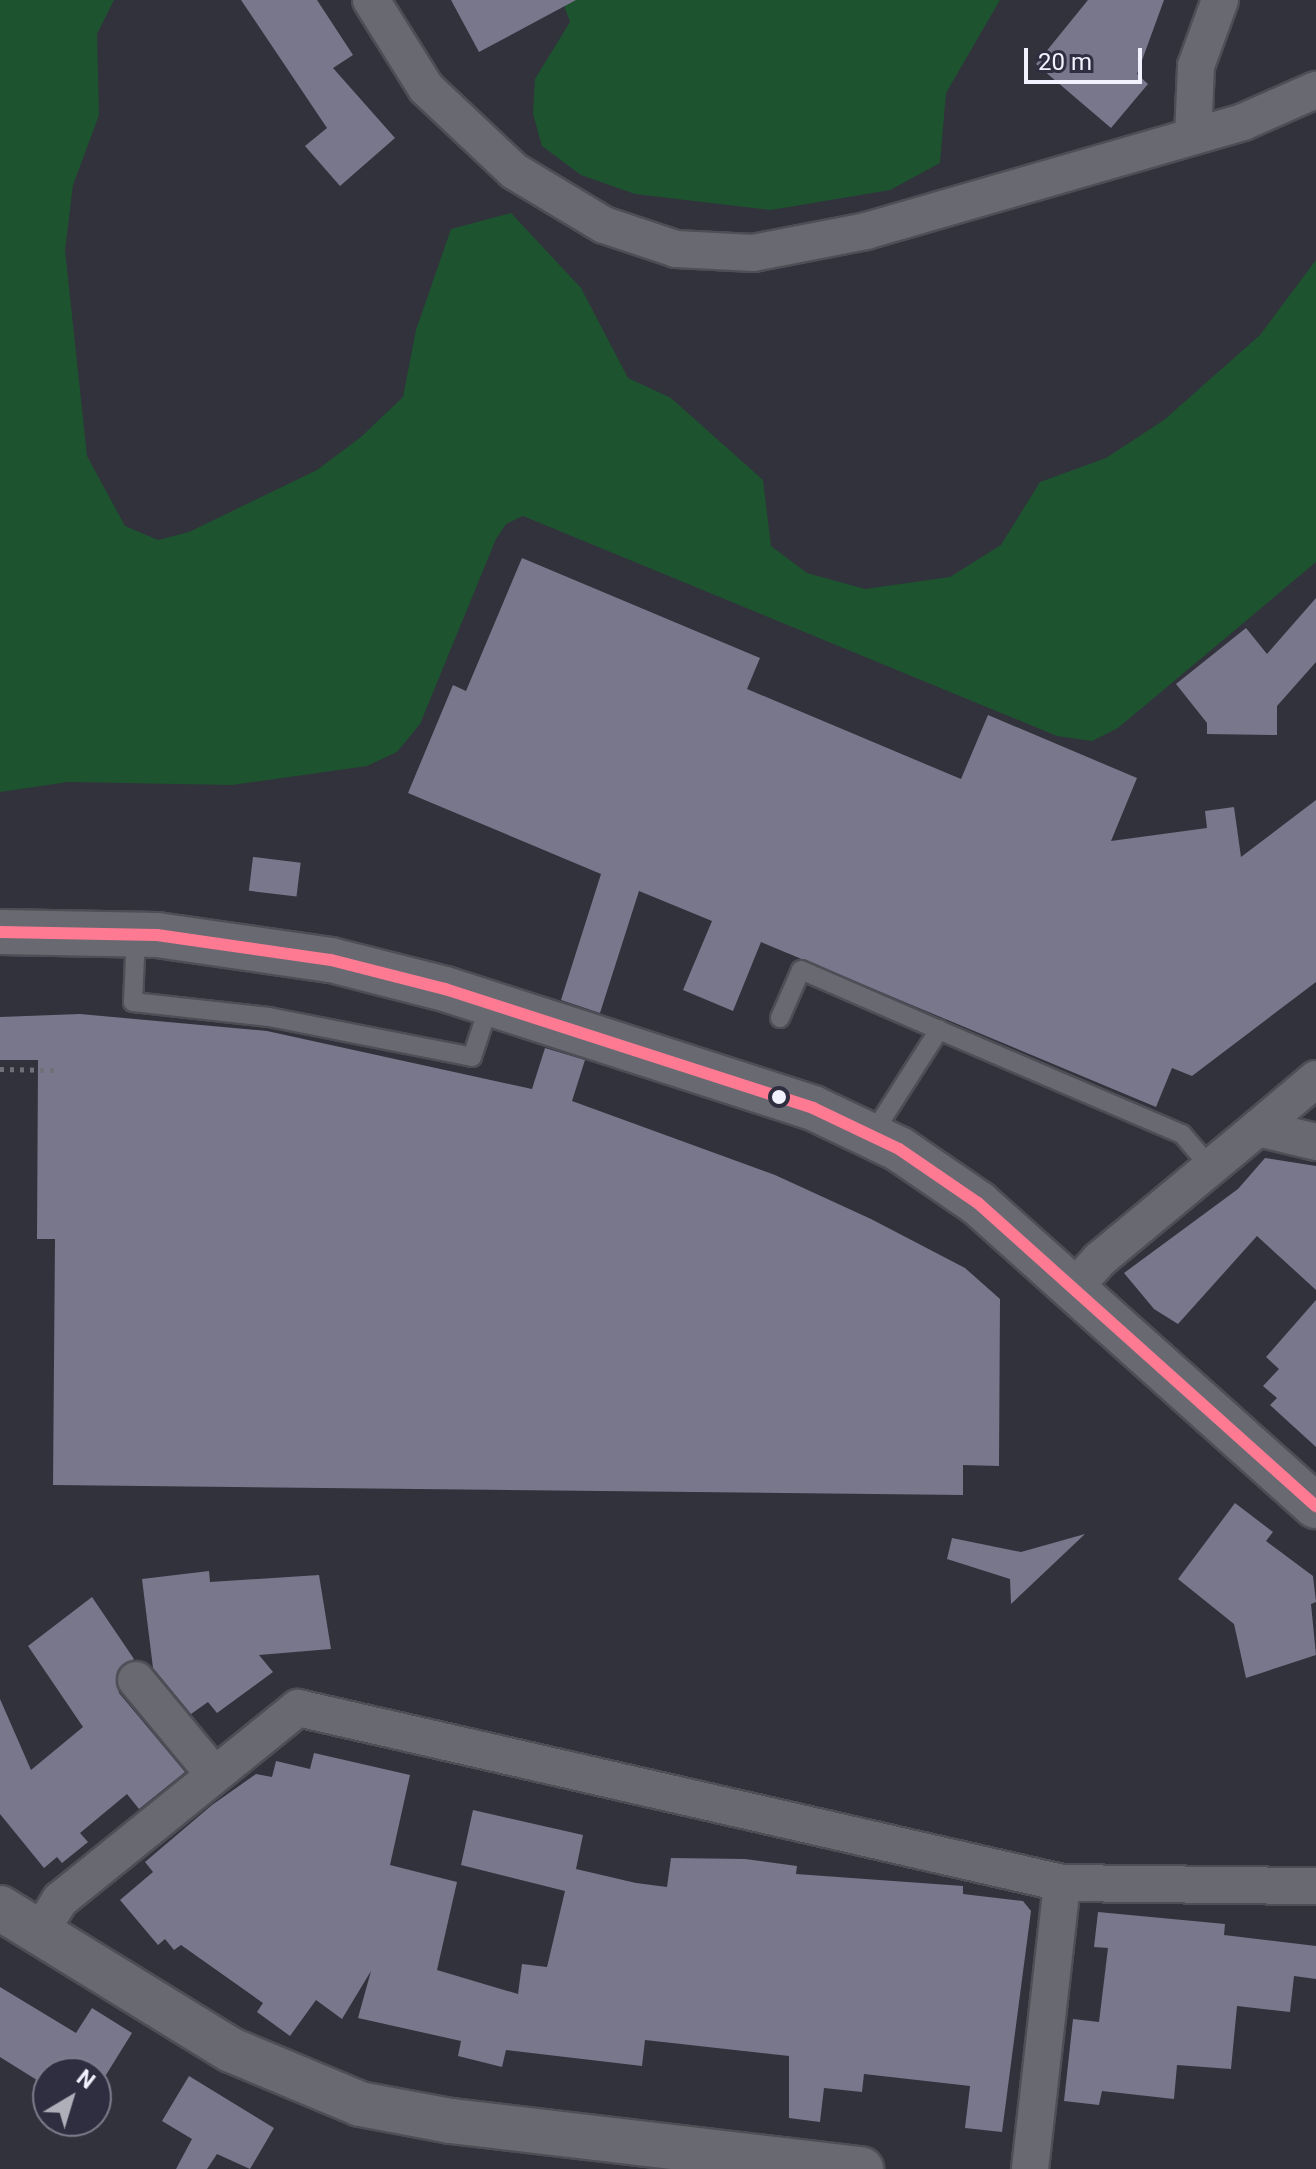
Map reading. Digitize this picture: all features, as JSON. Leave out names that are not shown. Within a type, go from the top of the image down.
[{"type":"street","points":[[371,0],[426,88],[514,171],[604,225],[676,249],[753,253],[866,231],[1193,136],[1316,90]]},
{"type":"street","points":[[1193,136],[1196,66],[1220,0]]},
{"type":"street","points":[[0,932],[136,934],[325,958],[490,1003],[813,1108],[872,1135],[978,1203],[1316,1506]]},
{"type":"street","points":[[1074,1288],[1316,1079]]},
{"type":"street","points":[[1258,1128],[1316,1142]]},
{"type":"street","points":[[136,1680],[213,1773]]},
{"type":"street","points":[[40,1932],[60,1900],[213,1773],[283,1716],[315,1708],[1062,1883],[1316,1886]]},
{"type":"street","points":[[1030,2169],[1062,1883]]},
{"type":"street","points":[[0,1908],[231,2050],[360,2104],[451,2121],[861,2169]]},
{"type":"lane","points":[[136,934],[133,1002],[269,1017],[472,1057],[490,1003]]},
{"type":"lane","points":[[780,1018],[801,970],[1182,1134],[1211,1168]]},
{"type":"lane","points":[[872,1135],[939,1030]]},
{"type":"path","points":[[0,1069],[56,1070]]},
{"type":"green space","points":[[0,0],[114,0],[97,34],[99,115],[73,185],[65,250],[87,456],[125,526],[158,540],[189,532],[317,470],[361,437],[403,397],[416,330],[451,229],[511,213],[581,288],[628,378],[671,398],[763,480],[771,546],[807,573],[865,589],[950,577],[1001,545],[1040,482],[1106,458],[1164,420],[1260,335],[1316,260],[1316,562],[1118,728],[1092,741],[1057,736],[523,516],[506,524],[496,539],[420,724],[397,752],[367,766],[232,785],[68,782],[0,792]]},
{"type":"green space","points":[[562,0],[1000,0],[946,93],[940,163],[890,190],[771,210],[635,194],[581,175],[542,146],[533,114],[535,79],[570,22]]},
{"type":"building","points":[[241,0],[317,0],[353,55],[333,68],[395,138],[340,186],[305,146],[327,128]]},
{"type":"building","points":[[451,0],[576,0],[479,52]]},
{"type":"building","points":[[1088,0],[1164,0],[1137,74],[1148,84],[1111,128],[1036,64]]},
{"type":"building","points":[[522,558],[760,658],[747,689],[961,779],[988,715],[1137,778],[1111,841],[1207,828],[1205,811],[1234,807],[1241,857],[1316,800],[1316,982],[1192,1076],[1172,1068],[1156,1107],[761,942],[733,1011],[683,990],[712,921],[639,891],[600,1013],[561,1000],[601,874],[408,793],[453,685],[466,691]]},
{"type":"building","points":[[1316,598],[1316,662],[1277,706],[1277,735],[1207,734],[1207,723],[1176,684],[1246,628],[1267,654]]},
{"type":"building","points":[[253,857],[301,863],[296,897],[249,891]]},
{"type":"building","points":[[80,1014],[267,1031],[532,1089],[545,1048],[585,1060],[572,1101],[775,1175],[871,1219],[965,1268],[1000,1299],[999,1466],[963,1465],[963,1495],[53,1485],[55,1239],[37,1239],[38,1060],[0,1060],[0,1017]]},
{"type":"building","points":[[1265,1158],[1316,1166],[1316,1290],[1257,1236],[1178,1324],[1154,1309],[1124,1273],[1238,1189]]},
{"type":"building","points":[[1316,1300],[1316,1447],[1270,1405],[1277,1398],[1263,1386],[1279,1369],[1266,1357]]},
{"type":"building","points":[[1235,1503],[1273,1532],[1266,1541],[1313,1576],[1316,1602],[1311,1604],[1316,1655],[1246,1678],[1234,1624],[1178,1579]]},
{"type":"building","points":[[1085,1534],[1011,1604],[1010,1579],[947,1559],[952,1538],[1021,1552]]},
{"type":"building","points":[[209,1571],[210,1582],[319,1575],[331,1649],[259,1655],[273,1672],[217,1713],[208,1702],[191,1714],[153,1668],[142,1579]]},
{"type":"building","points":[[92,1597],[134,1659],[117,1672],[119,1693],[185,1772],[139,1809],[127,1794],[80,1833],[88,1842],[62,1863],[57,1857],[44,1868],[0,1814],[0,1699],[31,1770],[83,1727],[28,1646]]},
{"type":"building","points":[[314,1753],[410,1775],[390,1865],[457,1882],[437,1970],[518,1994],[522,1964],[547,1967],[565,1891],[461,1865],[473,1810],[583,1835],[576,1869],[636,1883],[667,1887],[671,1858],[745,1859],[797,1866],[796,1874],[963,1886],[963,1894],[1023,1901],[1031,1911],[1002,2132],[965,2128],[970,2086],[864,2074],[862,2092],[824,2088],[820,2122],[789,2118],[789,2056],[645,2040],[642,2066],[506,2050],[502,2067],[458,2056],[461,2041],[358,2018],[371,1971],[342,2019],[316,2000],[290,2036],[257,2012],[263,2003],[181,1945],[174,1950],[165,1939],[158,1945],[120,1900],[153,1872],[145,1862],[212,1805],[256,1774],[272,1777],[276,1761],[310,1769]]},
{"type":"building","points":[[1098,1912],[1225,1924],[1224,1935],[1316,1946],[1316,1979],[1294,1976],[1290,2012],[1237,2006],[1231,2069],[1177,2065],[1174,2099],[1102,2091],[1099,2105],[1064,2101],[1073,2019],[1099,2022],[1108,1948],[1094,1947]]},
{"type":"building","points":[[0,1987],[76,2033],[92,2008],[132,2033],[112,2065],[112,2057],[32,2057],[32,2077],[0,2057]]},
{"type":"building","points":[[189,2076],[274,2128],[250,2169],[217,2154],[207,2169],[176,2169],[192,2139],[162,2121]]},
{"type":"transit line","points":[[0,932],[157,935],[331,960],[445,989],[813,1108],[899,1149],[978,1203],[1316,1506]]}]
